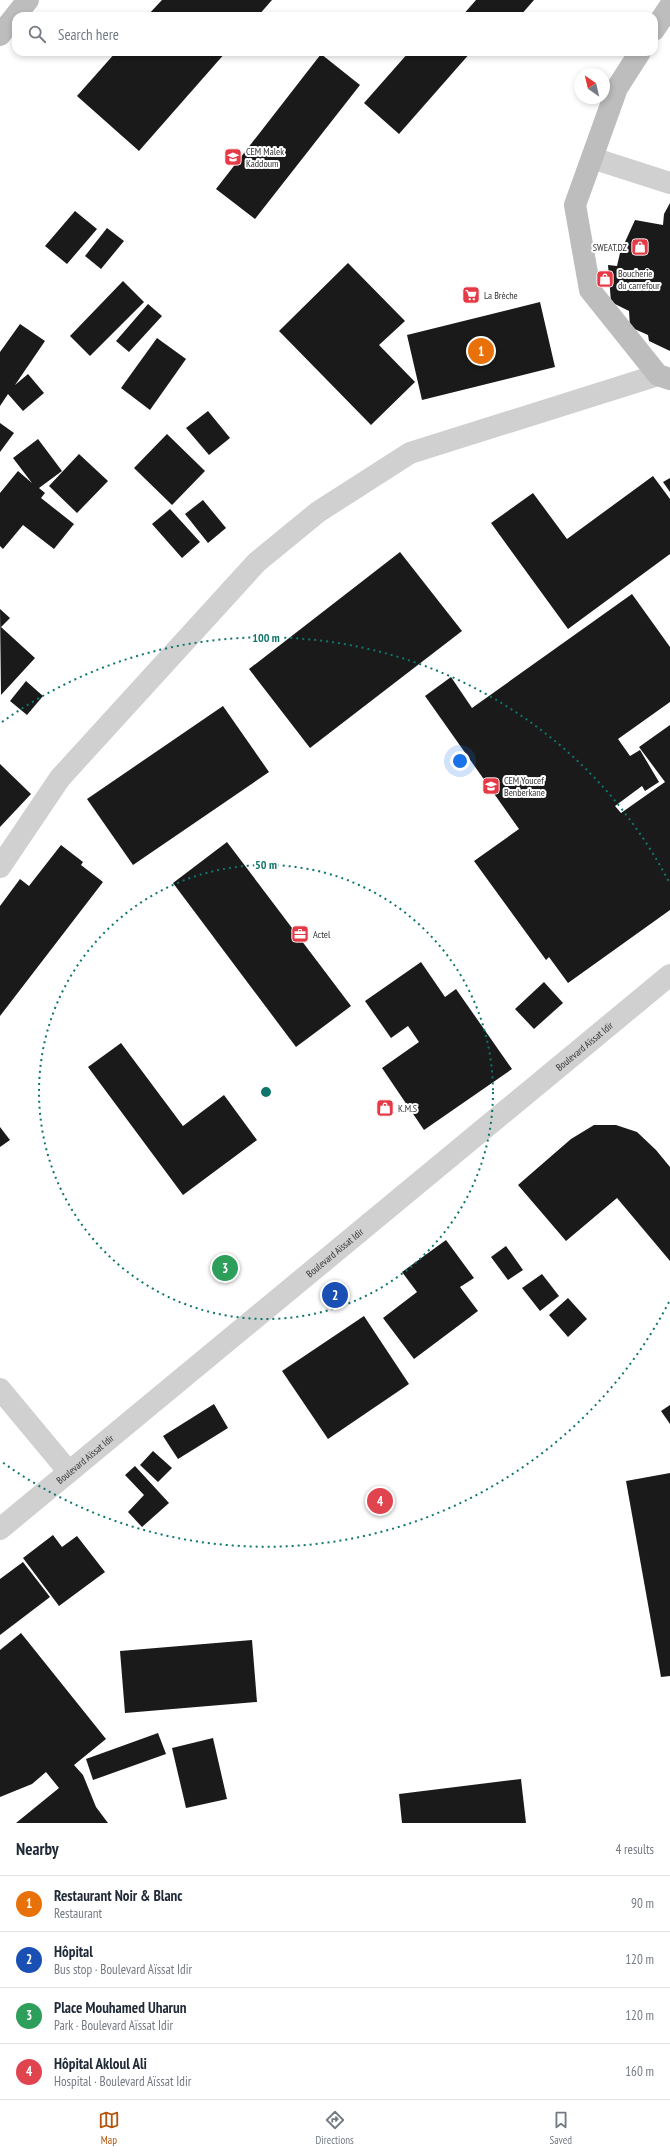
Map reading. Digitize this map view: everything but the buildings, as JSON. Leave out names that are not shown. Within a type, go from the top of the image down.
[{"type":"street","points":[[18,12],[28,0]]},
{"type":"street","points":[[658,24],[670,6]]},
{"type":"street","points":[[0,35],[12,20]]},
{"type":"street","points":[[0,867],[60,778],[257,562],[318,512],[410,453],[664,377],[590,290],[575,205],[617,88],[637,56]]},
{"type":"street","points":[[592,158],[670,183]]},
{"type":"street","name":"Boulevard Aïssat Idir","points":[[0,1530],[670,975]]},
{"type":"street","points":[[0,1390],[69,1472]]},
{"type":"place","name":"CEM Malek Kaddoum","points":[[233,157]]},
{"type":"place","name":"SWEAT.DZ","points":[[640,247]]},
{"type":"place","name":"Boucherie du carrefour","points":[[605,279]]},
{"type":"place","name":"La Brèche","points":[[471,295]]},
{"type":"place","name":"Restaurant Noir & Blanc","points":[[481,351]]},
{"type":"place","name":"CEM Youcef Benberkane","points":[[491,786]]},
{"type":"place","name":"Actel","points":[[300,934]]},
{"type":"place","name":"K.M.S","points":[[385,1108]]},
{"type":"place","name":"Place Mouhamed Uharun","points":[[225,1268]]},
{"type":"place","name":"Hôpital","points":[[335,1295]]},
{"type":"place","name":"Hôpital Akloul Ali","points":[[380,1501]]}]
